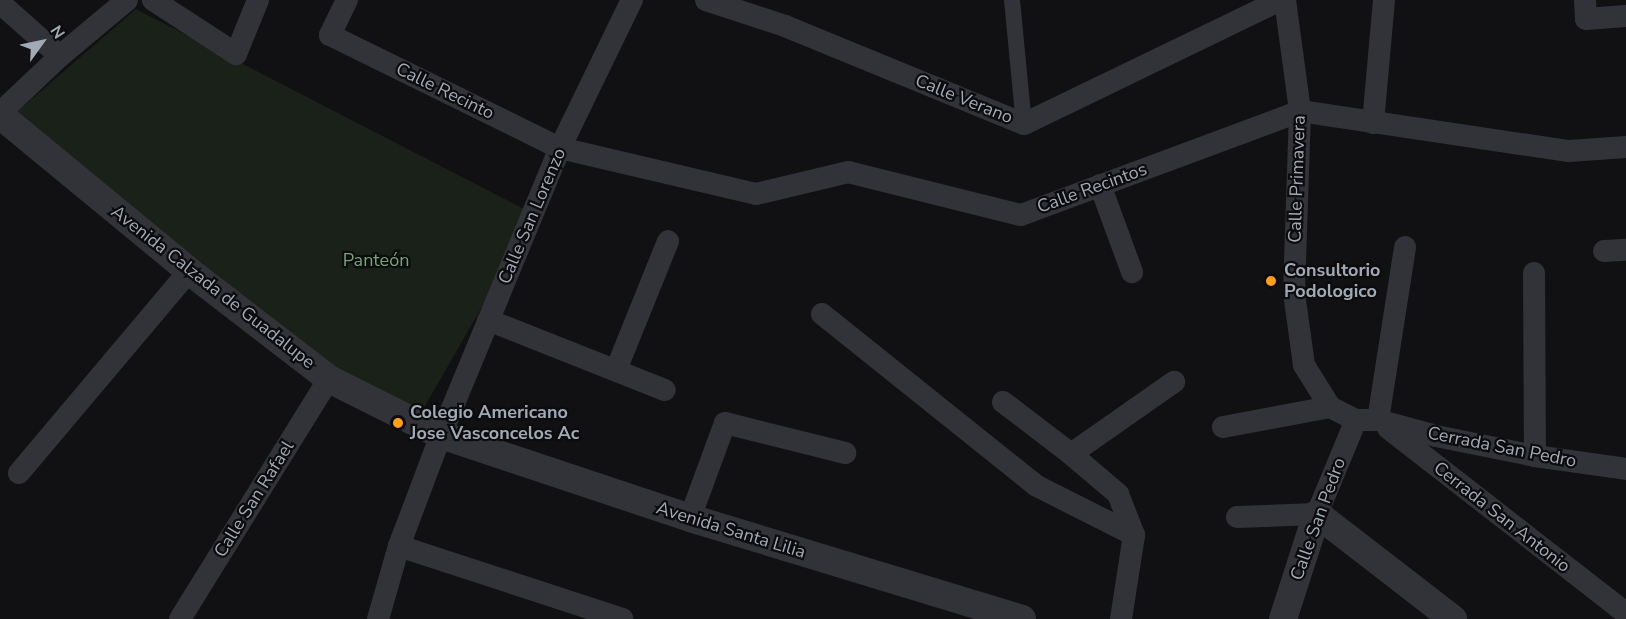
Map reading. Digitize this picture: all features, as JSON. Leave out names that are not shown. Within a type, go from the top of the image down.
[{"type":"street","points":[[0,114],[60,56],[127,0]]},
{"type":"street","points":[[153,0],[236,54],[258,0]]},
{"type":"street","name":"Calle Recinto","points":[[347,0],[330,35],[560,148]]},
{"type":"street","name":"Calle San Lorenzo","points":[[378,619],[399,546],[488,320],[560,148],[632,0]]},
{"type":"street","name":"Calle Verano","points":[[706,0],[785,26],[1024,124],[1280,0]]},
{"type":"street","points":[[1012,0],[1024,124]]},
{"type":"street","name":"Calle Primavera","points":[[1285,0],[1300,111],[1294,293],[1304,365],[1330,407]]},
{"type":"street","points":[[1373,123],[1384,0]]},
{"type":"street","points":[[0,3],[60,56]]},
{"type":"street","points":[[1586,10],[1626,16]]},
{"type":"street","name":"Calle Recintos","points":[[560,148],[756,194],[848,172],[1021,215],[1300,111],[1569,151],[1626,147]]},
{"type":"street","name":"Avenida Calzada de Guadalupe","points":[[0,114],[189,270],[329,379],[441,435]]},
{"type":"street","points":[[1100,185],[1132,272]]},
{"type":"street","points":[[616,370],[668,241]]},
{"type":"street","points":[[1224,427],[1330,407],[1356,420],[1378,420],[1405,247]]},
{"type":"street","points":[[19,473],[189,270]]},
{"type":"street","points":[[1534,273],[1534,456]]},
{"type":"street","points":[[822,314],[1037,486],[1134,535]]},
{"type":"street","points":[[488,320],[665,390]]},
{"type":"street","name":"Calle San Rafael","points":[[180,619],[329,379]]},
{"type":"street","points":[[1071,453],[1174,382]]},
{"type":"street","points":[[1003,402],[1071,453],[1118,494],[1134,535],[1120,619]]},
{"type":"street","name":"Calle San Pedro","points":[[1285,618],[1317,514],[1356,420]]},
{"type":"street","name":"Cerrada San Pedro","points":[[1378,420],[1436,436],[1534,456],[1626,469]]},
{"type":"street","name":"Cerrada San Antonio","points":[[1378,420],[1626,613]]},
{"type":"street","points":[[690,518],[725,423],[845,453]]},
{"type":"street","name":"Avenida Santa Lilia","points":[[441,435],[973,612],[1022,619]]},
{"type":"street","points":[[1237,517],[1317,514],[1453,619]]},
{"type":"street","points":[[399,546],[622,619]]},
{"type":"green space","name":"Panteón","points":[[136,9],[526,210],[494,286],[418,418],[326,366],[11,117]]},
{"type":"place","name":"Consultorio Podologico","points":[[1271,281]]},
{"type":"place","name":"Colegio Americano Jose Vasconcelos Ac","points":[[398,423]]}]
